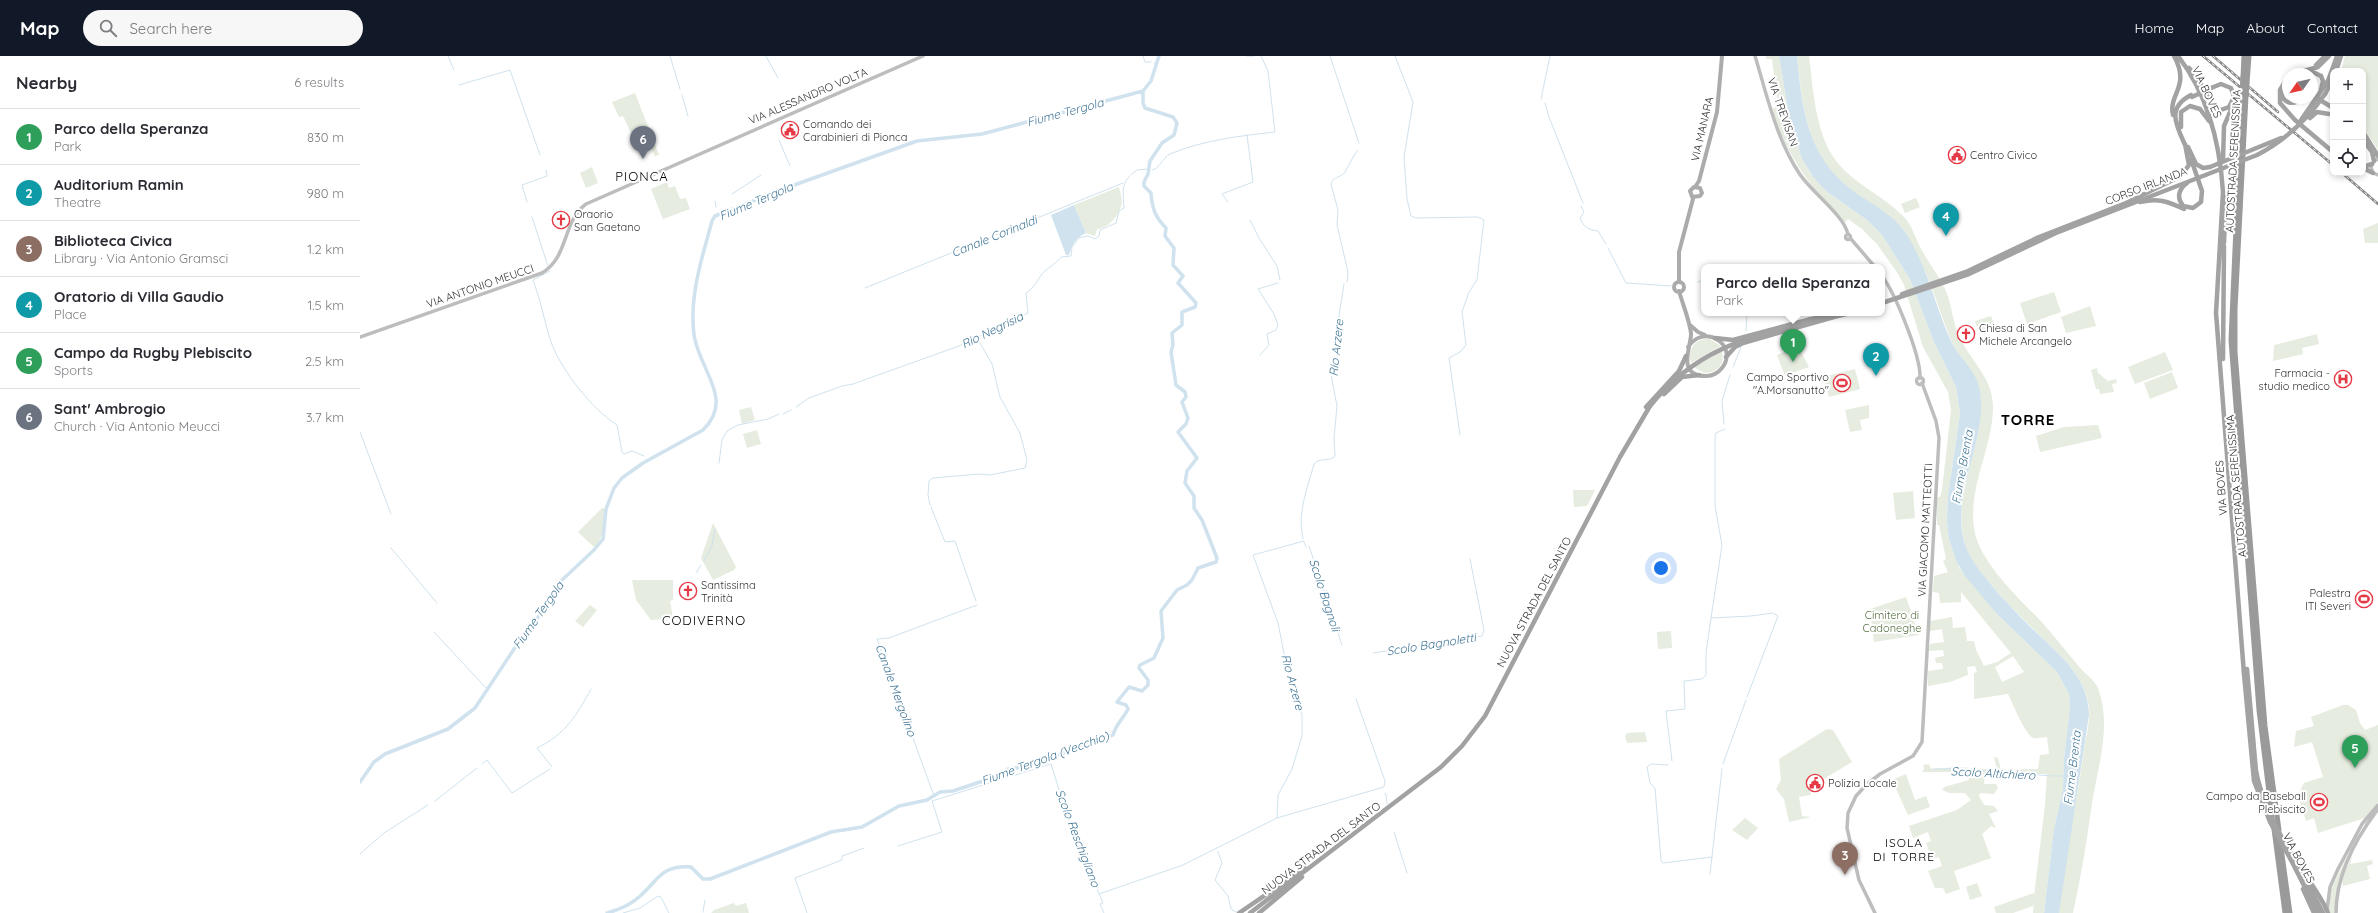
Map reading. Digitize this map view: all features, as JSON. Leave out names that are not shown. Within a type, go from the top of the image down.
[{"type":"highway","name":"VIA BOVES","points":[[2174,56],[2181,74],[2180,90],[2172,109],[2179,127]]},
{"type":"highway","name":"VIA BOVES","points":[[2178,56],[2203,101],[2212,124],[2219,154],[2223,192],[2216,312],[2244,674],[2254,781],[2267,817],[2323,913]]},
{"type":"highway","name":"VIA BOVES","points":[[2181,56],[2202,91],[2216,128],[2223,161],[2224,126],[2233,106],[2236,94],[2232,87],[2225,83],[2210,87]]},
{"type":"highway","name":"AUTOSTRADA SERENISSIMA","points":[[2244,56],[2231,308],[2232,366],[2262,741],[2285,913]]},
{"type":"highway","name":"AUTOSTRADA SERENISSIMA","points":[[2249,56],[2235,309],[2236,361],[2266,739],[2290,913]]},
{"type":"highway","points":[[2312,68],[2325,56]]},
{"type":"highway","points":[[2315,68],[2320,66],[2329,56]]},
{"type":"highway","name":"CORSO IRLANDA","points":[[1924,288],[1968,271],[2039,237],[2255,153],[2281,138],[2309,111],[2326,86],[2336,56]]},
{"type":"highway","points":[[2338,68],[2341,56]]},
{"type":"highway","points":[[2132,204],[2159,199],[2170,202],[2186,210],[2193,209],[2203,202],[2204,193],[2179,127],[2175,112],[2177,105],[2191,96],[2210,87],[2221,84],[2231,88],[2234,97],[2229,107],[2221,110],[2214,106],[2189,68]]},
{"type":"highway","points":[[2318,74],[2321,76],[2323,81],[2318,94]]},
{"type":"highway","name":"CORSO IRLANDA","points":[[1924,288],[1969,274],[2041,239],[2261,152],[2297,128],[2318,105],[2330,84]]},
{"type":"highway","points":[[2281,89],[2282,96]]},
{"type":"highway","points":[[2281,89],[2279,97],[2284,109],[2330,149]]},
{"type":"highway","points":[[2318,99],[2330,106]]},
{"type":"highway","points":[[2309,111],[2313,104]]},
{"type":"highway","points":[[2179,127],[2180,116],[2183,110],[2190,106],[2200,109],[2210,124],[2219,154]]},
{"type":"highway","points":[[2297,128],[2317,112],[2330,115]]},
{"type":"highway","points":[[2186,145],[2199,166],[2210,167],[2281,138]]},
{"type":"highway","points":[[2366,139],[2375,160]]},
{"type":"highway","points":[[2366,144],[2371,150],[2375,160]]},
{"type":"highway","points":[[2126,203],[2186,173],[2189,162],[2186,145]]},
{"type":"highway","points":[[2366,166],[2375,160]]},
{"type":"highway","name":"VIA BOVES","points":[[2224,170],[2222,339],[2254,757],[2259,784],[2265,803],[2318,913]]},
{"type":"highway","points":[[2366,170],[2376,175]]},
{"type":"highway","points":[[2190,181],[2182,188],[2179,199],[2183,206],[2193,209]]},
{"type":"highway","points":[[1885,301],[1924,288]]},
{"type":"highway","points":[[1715,338],[1729,340],[1832,316]]},
{"type":"highway","name":"NUOVA STRADA DEL SANTO","points":[[1250,913],[1441,767],[1473,732],[1485,716],[1612,474],[1650,406],[1681,373],[1722,348],[1757,335],[1832,316]]},
{"type":"highway","points":[[1726,357],[1738,345],[1835,316]]},
{"type":"highway","points":[[1612,474],[1615,463],[1634,425],[1652,399],[1679,371],[1686,356]]},
{"type":"highway","points":[[1612,474],[1657,401],[1680,379],[1690,375],[1699,375]]},
{"type":"highway","points":[[2293,860],[2314,913]]},
{"type":"highway","points":[[2293,860],[2328,913]]},
{"type":"highway","points":[[1239,913],[1303,869],[1318,861]]},
{"type":"highway","points":[[1259,913],[1318,861]]},
{"type":"main road","name":"VIA ALESSANDRO VOLTA","points":[[701,152],[923,56]]},
{"type":"main road","name":"VIA MANARA","points":[[1700,188],[1699,181],[1717,112],[1722,56]]},
{"type":"main road","name":"VIA TREVISAN","points":[[1755,56],[1777,127],[1793,162],[1804,181],[1829,208],[1851,236],[1850,239],[1872,264]]},
{"type":"main road","name":"VIA ANTONIO MEUCCI","points":[[360,337],[542,273],[558,259],[572,219],[586,204],[701,152]]},
{"type":"main road","points":[[2375,160],[2376,175]]},
{"type":"main road","name":"VIA MANARA","points":[[1695,186],[1699,181]]},
{"type":"main road","points":[[1687,321],[1694,330],[1715,338],[1722,344],[1726,357],[1723,367],[1717,373],[1709,376],[1699,375],[1688,365],[1686,356],[1691,333],[1687,321],[1679,292],[1675,290],[1674,286],[1679,282],[1679,252],[1692,203],[1695,198],[1702,194],[1700,188],[1695,186],[1690,191],[1695,198]]},
{"type":"main road","name":"VIA GIACOMO MATTEOTTI","points":[[1875,913],[1859,880],[1848,830],[1848,813],[1856,796],[1867,784],[1880,774],[1911,757],[1918,751],[1922,742],[1939,438],[1936,421],[1922,383],[1923,379],[1920,378],[1912,342],[1892,293],[1885,281]]},
{"type":"main road","points":[[1688,347],[1696,338],[1708,336]]},
{"type":"main road","points":[[2366,824],[2378,805]]},
{"type":"main road","points":[[2328,913],[2328,900],[2338,869],[2363,828],[2378,809]]},
{"type":"main road","points":[[2336,913],[2336,902],[2341,876],[2363,828]]},
{"type":"green space","points":[[1766,56],[1779,56],[1790,121],[1802,159],[1814,178],[1826,191],[1867,220],[1882,235],[1910,279],[1934,342],[1956,387],[1960,414],[1948,496],[1947,521],[1949,539],[1959,568],[1996,613],[2057,672],[2069,694],[2070,707],[2064,758],[2063,789],[2054,829],[2044,913],[2033,913],[2034,902],[2033,906],[2013,913],[1996,913],[1994,907],[2034,893],[2034,896],[2045,805],[2047,774],[1985,773],[1984,784],[1996,784],[1998,788],[1994,794],[1980,793],[1979,796],[1984,805],[1994,806],[1998,811],[1989,814],[1996,828],[1991,826],[1982,834],[1991,858],[1954,871],[1960,889],[1946,894],[1943,888],[1935,888],[1928,871],[1942,866],[1939,857],[1932,859],[1926,843],[1931,841],[1928,832],[1913,838],[1909,826],[1957,810],[1971,800],[1965,793],[1949,793],[1942,790],[1944,787],[1969,780],[1968,775],[1957,772],[1922,772],[1924,769],[1923,765],[1929,764],[1931,769],[1958,767],[1997,770],[1994,757],[1998,758],[2001,770],[2038,769],[2040,755],[2049,754],[2047,737],[2034,738],[2027,732],[2008,694],[1974,699],[1974,673],[1977,672],[1975,666],[1967,667],[1968,675],[1950,682],[1928,686],[1928,671],[1943,669],[1942,663],[1936,663],[1935,658],[1944,656],[1943,650],[1929,651],[1930,644],[1944,642],[1942,629],[1930,631],[1930,621],[1952,617],[1953,628],[1965,627],[1967,641],[1974,641],[1976,650],[1984,666],[1997,662],[2011,653],[1961,592],[1961,602],[1940,603],[1939,593],[1933,592],[1934,576],[1948,572],[1943,561],[1946,559],[1939,525],[1937,525],[1937,497],[1940,497],[1942,490],[1951,410],[1948,392],[1923,347],[1904,285],[1898,274],[1877,244],[1862,229],[1848,219],[1844,224],[1833,212],[1812,186],[1794,160],[1774,115],[1773,108],[1778,107],[1772,59],[1766,59]],"holes":[[[2013,656],[2024,672],[2002,682],[1995,667]]]},
{"type":"green space","points":[[1797,56],[1809,56],[1818,120],[1826,144],[1832,155],[1847,173],[1893,207],[1906,219],[1912,228],[1920,247],[1945,289],[1959,336],[1990,388],[1993,409],[1992,424],[1976,486],[1973,517],[1975,533],[1984,556],[2020,600],[2044,624],[2082,670],[2093,680],[2098,688],[2104,716],[2104,731],[2086,845],[2073,913],[2059,913],[2067,852],[2089,720],[2089,708],[2086,694],[2080,680],[2071,668],[1992,586],[1972,559],[1966,548],[1962,529],[1962,511],[1964,493],[1980,423],[1981,405],[1977,385],[1970,370],[1955,349],[1927,276],[1904,236],[1886,213],[1844,184],[1829,169],[1818,151],[1808,125],[1800,84]]},
{"type":"green space","points":[[2345,56],[2378,56],[2378,150],[2366,132],[2366,68],[2342,68]]},
{"type":"green space","points":[[635,93],[659,155],[655,156],[642,128],[631,133],[623,116],[619,117],[612,102]]},
{"type":"green space","points":[[592,167],[598,183],[586,188],[580,173]]},
{"type":"green space","points":[[667,182],[669,188],[675,186],[680,199],[686,198],[690,209],[663,219],[651,189]]},
{"type":"green space","points":[[1119,187],[1122,204],[1115,218],[1105,227],[1097,229],[1095,236],[1086,233],[1074,205]]},
{"type":"green space","points":[[1916,198],[1920,207],[1905,213],[1901,204]]},
{"type":"green space","points":[[2378,223],[2378,243],[2365,243],[2363,229]]},
{"type":"green space","points":[[2054,292],[2061,312],[2027,324],[2020,303]]},
{"type":"green space","points":[[2090,306],[2096,326],[2066,333],[2061,317]]},
{"type":"green space","points":[[1991,316],[1995,326],[1978,331],[1975,321]]},
{"type":"green space","points":[[2317,334],[2319,344],[2302,348],[2303,354],[2273,361],[2274,345]]},
{"type":"green space","points":[[1710,339],[1721,346],[1691,363],[1690,353],[1693,345],[1700,340]]},
{"type":"green space","points":[[1798,346],[1809,367],[1785,376],[1777,355]]},
{"type":"green space","points":[[1722,351],[1723,356],[1721,364],[1717,369],[1709,373],[1704,373],[1694,367]]},
{"type":"green space","points":[[2165,352],[2173,370],[2135,384],[2128,367]]},
{"type":"green space","points":[[2097,368],[2098,373],[2108,381],[2116,379],[2117,383],[2112,384],[2114,392],[2100,394],[2099,389],[2096,389],[2091,370]]},
{"type":"green space","name":"Campo Sportivo \"A.Morsanutto\"","points":[[1855,369],[1860,389],[1829,397],[1823,377]]},
{"type":"green space","points":[[2172,372],[2178,388],[2150,399],[2144,383]]},
{"type":"green space","points":[[1869,405],[1869,418],[1860,420],[1862,430],[1850,432],[1845,410]]},
{"type":"green space","points":[[751,407],[755,420],[742,424],[739,410]]},
{"type":"green space","points":[[2098,425],[2102,438],[2040,452],[2036,436],[2064,427]]},
{"type":"green space","points":[[757,430],[761,444],[747,448],[743,434]]},
{"type":"green space","points":[[1573,490],[1595,490],[1587,506],[1574,507]]},
{"type":"green space","points":[[1913,491],[1915,518],[1896,520],[1893,493]]},
{"type":"green space","points":[[602,508],[605,509],[604,525],[602,534],[595,548],[578,532]]},
{"type":"green space","points":[[713,523],[736,567],[734,570],[713,580],[701,558]]},
{"type":"green space","points":[[632,580],[673,580],[673,600],[670,601],[673,618],[651,620],[636,600]]},
{"type":"green space","name":"Cimitero di Cadoneghe","points":[[1906,597],[1919,635],[1874,642],[1870,609]]},
{"type":"green space","points":[[590,605],[597,610],[583,627],[575,621]]},
{"type":"green space","points":[[1671,631],[1672,648],[1658,649],[1657,632]]},
{"type":"green space","points":[[2343,705],[2348,705],[2356,710],[2360,723],[2365,730],[2378,725],[2378,802],[2365,818],[2318,833],[2314,818],[2306,821],[2298,795],[2304,783],[2323,777],[2312,742],[2294,747],[2296,731],[2314,726],[2311,717]]},
{"type":"green space","points":[[1827,729],[1833,730],[1852,762],[1809,788],[1811,795],[1799,797],[1802,816],[1811,817],[1789,822],[1784,799],[1776,789],[1781,780],[1779,759]]},
{"type":"green space","points":[[1645,732],[1647,742],[1627,743],[1625,736],[1627,733]]},
{"type":"green space","points":[[1906,774],[1915,800],[1926,796],[1930,807],[1908,815],[1892,780]]},
{"type":"green space","points":[[1745,818],[1758,828],[1747,840],[1732,830]]},
{"type":"green space","points":[[2352,856],[2350,864],[2372,860],[2373,864],[2367,866],[2370,879],[2343,886],[2342,878]]},
{"type":"green space","points":[[2346,858],[2339,881],[2335,913],[2326,913],[2331,889]]},
{"type":"green space","points":[[1977,883],[1982,896],[1970,900],[1966,887]]},
{"type":"green space","points":[[734,903],[736,906],[746,903],[749,913],[711,913],[714,910]]},
{"type":"water","name":"Fiume Brenta","points":[[1779,56],[1797,56],[1801,95],[1805,113],[1816,147],[1825,162],[1837,177],[1852,190],[1884,211],[1896,221],[1910,239],[1924,268],[1952,343],[1972,371],[1977,381],[1981,401],[1980,422],[1965,487],[1962,509],[1962,531],[1968,552],[1980,572],[2020,617],[2065,660],[2079,680],[2088,702],[2089,715],[2059,913],[2044,913],[2054,829],[2063,789],[2064,758],[2070,707],[2069,694],[2057,672],[1996,613],[1965,576],[1957,563],[1949,539],[1947,521],[1948,496],[1960,414],[1956,387],[1934,342],[1910,279],[1882,235],[1867,220],[1826,191],[1814,178],[1802,159],[1790,121]]},
{"type":"water","points":[[1074,205],[1086,233],[1082,235],[1073,245],[1069,255],[1066,255],[1051,215]]},
{"type":"waterway","points":[[448,56],[454,70]]},
{"type":"waterway","points":[[670,56],[680,89]]},
{"type":"waterway","points":[[766,56],[778,78]]},
{"type":"waterway","points":[[1143,56],[1145,62],[1151,62]]},
{"type":"waterway","name":"Fiume Tergola","points":[[360,782],[374,762],[385,754],[448,729],[475,708],[518,643],[546,607],[561,581],[594,550],[603,539],[606,509],[614,488],[622,478],[643,463],[703,430],[712,418],[716,407],[716,396],[697,348],[694,335],[693,306],[697,277],[712,221],[715,216],[783,189],[917,141],[982,134],[1143,91],[1151,81],[1159,56]]},
{"type":"waterway","name":"Rio Negrisia","points":[[1247,56],[1254,56]]},
{"type":"waterway","name":"Rio Negrisia","points":[[1152,170],[1157,168],[1170,154],[1195,145],[1235,137],[1275,132],[1268,71],[1261,56]]},
{"type":"waterway","name":"Rio Arzere","points":[[1330,56],[1359,143]]},
{"type":"waterway","name":"Scolo Bagnoletti","points":[[1395,56],[1413,102],[1404,157],[1407,199],[1411,216],[1416,218],[1478,217],[1484,220],[1477,280],[1469,292],[1462,312],[1466,345],[1460,352],[1449,358],[1460,435]]},
{"type":"waterway","points":[[1541,99],[1550,56]]},
{"type":"waterway","points":[[459,85],[510,70],[540,155]]},
{"type":"waterway","name":"Fiume Tergola (Vecchio)","points":[[607,913],[620,909],[632,902],[666,871],[681,867],[691,867],[703,879],[710,879],[831,832],[862,827],[899,806],[927,800],[940,792],[953,791],[998,776],[1008,769],[1023,767],[1062,754],[1074,747],[1113,735],[1128,709],[1126,705],[1117,702],[1129,687],[1142,691],[1148,685],[1148,680],[1139,668],[1140,665],[1154,658],[1163,638],[1161,611],[1177,590],[1187,585],[1192,580],[1198,568],[1216,562],[1217,558],[1202,520],[1194,508],[1194,496],[1185,483],[1187,471],[1197,458],[1178,432],[1186,424],[1188,418],[1182,402],[1186,397],[1185,392],[1176,385],[1171,352],[1173,345],[1172,333],[1182,325],[1182,312],[1195,307],[1196,303],[1178,283],[1183,276],[1173,265],[1174,248],[1165,236],[1166,228],[1159,220],[1155,212],[1151,193],[1144,186],[1150,161],[1162,143],[1174,135],[1177,123],[1173,117],[1145,108],[1143,103],[1143,91]]},
{"type":"waterway","points":[[682,95],[688,116]]},
{"type":"waterway","points":[[1545,103],[1549,117],[1583,203]]},
{"type":"waterway","points":[[1228,202],[1222,194],[1253,182],[1247,135]]},
{"type":"waterway","points":[[779,140],[790,166]]},
{"type":"waterway","name":"Rio Arzere","points":[[1347,282],[1348,272],[1337,225],[1338,210],[1331,184],[1335,178],[1345,172],[1358,150]]},
{"type":"waterway","name":"Rio Negrisia","points":[[796,407],[809,398],[959,346],[1028,313],[1026,293],[1033,287],[1042,274],[1061,257],[1071,256],[1072,247],[1079,238],[1088,236],[1095,239],[1099,236],[1100,230],[1116,223],[1119,211],[1124,208],[1123,191],[1125,183],[1137,170],[1147,169]]},
{"type":"waterway","points":[[527,202],[522,185],[547,176],[546,170]]},
{"type":"waterway","points":[[732,194],[761,175]]},
{"type":"waterway","name":"Canale Corinaldi","points":[[865,288],[1123,183]]},
{"type":"waterway","points":[[715,201],[716,207]]},
{"type":"waterway","points":[[1581,206],[1584,212],[1580,218],[1583,224],[1589,229],[1598,231],[1606,244]]},
{"type":"waterway","points":[[532,217],[548,266]]},
{"type":"waterway","points":[[1250,220],[1259,238],[1277,266],[1280,280]]},
{"type":"waterway","points":[[1608,248],[1626,283],[1671,286]]},
{"type":"waterway","points":[[550,271],[533,280],[551,342],[562,365],[578,388],[588,399],[607,418],[617,425],[622,452],[624,454],[632,451],[644,456]]},
{"type":"waterway","points":[[1260,355],[1269,345],[1267,334],[1276,330],[1278,325],[1274,314],[1258,289],[1278,283]]},
{"type":"waterway","name":"Rio Arzere","points":[[1303,539],[1301,529],[1302,510],[1314,464],[1335,456],[1334,438],[1337,406],[1331,374],[1337,357],[1336,335],[1344,284]]},
{"type":"waterway","points":[[1746,331],[1747,316]]},
{"type":"waterway","name":"Canale Mergolino","points":[[930,505],[928,495],[929,481],[933,478],[979,474],[990,475],[1025,468],[1027,460],[1020,433],[1000,397],[992,364],[977,338]]},
{"type":"waterway","points":[[1733,367],[1741,347]]},
{"type":"waterway","points":[[1724,424],[1722,401],[1730,375]]},
{"type":"waterway","name":"Rio Negrisia","points":[[783,414],[791,410]]},
{"type":"waterway","name":"Rio Negrisia","points":[[719,463],[722,440],[727,431],[738,425],[768,419],[779,414]]},
{"type":"waterway","points":[[1725,429],[1716,433],[1715,437],[1715,506],[1722,545],[1711,618],[1751,616],[1773,613],[1778,616],[1747,697]]},
{"type":"waterway","points":[[360,432],[391,514]]},
{"type":"waterway","name":"Canale Mergolino","points":[[931,507],[945,542],[955,541],[976,601]]},
{"type":"waterway","name":"Rio Negrisia","points":[[704,561],[712,546],[715,529]]},
{"type":"waterway","name":"Rio Arzere","points":[[1099,894],[1183,865],[1277,818],[1278,795],[1292,769],[1302,736],[1302,715],[1289,678],[1278,623],[1253,555],[1304,541]]},
{"type":"waterway","name":"Rio Arzere","points":[[1304,542],[1306,547]]},
{"type":"waterway","name":"Scolo Bagnoli","points":[[1309,546],[1342,645]]},
{"type":"waterway","points":[[391,548],[437,603]]},
{"type":"waterway","name":"Scolo Bagnoletti","points":[[1373,653],[1482,636],[1484,630],[1470,559]]},
{"type":"waterway","name":"Rio Negrisia","points":[[696,573],[701,565]]},
{"type":"waterway","name":"Canale Mergolino","points":[[934,796],[877,639],[889,638],[977,605]]},
{"type":"waterway","points":[[1672,761],[1666,711],[1685,709],[1684,681],[1702,679],[1706,675],[1706,653],[1711,618]]},
{"type":"waterway","points":[[434,632],[488,690]]},
{"type":"waterway","name":"Rio Negrisia","points":[[552,767],[537,748],[556,737],[563,730],[575,716],[591,689]]},
{"type":"waterway","points":[[1277,818],[1384,787],[1385,781],[1356,699]]},
{"type":"waterway","points":[[1723,764],[1746,700]]},
{"type":"waterway","name":"Rio Negrisia","points":[[482,764],[487,760],[512,793],[550,769]]},
{"type":"waterway","name":"Scolo Reschigliano","points":[[898,846],[942,832],[932,801],[1051,764],[1069,821],[1103,903],[1100,904],[1104,913]]},
{"type":"waterway","points":[[1668,765],[1651,764],[1647,767],[1650,783],[1655,788],[1661,861],[1663,863],[1712,857]]},
{"type":"waterway","name":"Rio Negrisia","points":[[435,801],[477,768]]},
{"type":"waterway","points":[[1710,874],[1722,769]]},
{"type":"waterway","name":"Scolo Altichiero","points":[[1932,769],[1957,769],[2053,776]]},
{"type":"waterway","name":"Scolo Altichiero","points":[[2055,776],[2065,776]]},
{"type":"waterway","name":"Scolo Bagnoli","points":[[1384,793],[1386,795],[1387,804]]},
{"type":"waterway","name":"Rio Negrisia","points":[[360,854],[384,833],[428,805]]},
{"type":"waterway","name":"Scolo Bagnoli","points":[[1394,832],[1407,873]]},
{"type":"waterway","name":"Scolo Reschigliano","points":[[807,913],[795,878],[842,860],[842,856],[864,848]]},
{"type":"waterway","name":"Rio Arzere","points":[[1218,852],[1222,863],[1215,880],[1228,896],[1231,909],[1236,912]]},
{"type":"waterway","name":"Scolo Reschigliano","points":[[623,913],[640,908],[658,896],[661,897],[669,913]]},
{"type":"waterway","points":[[703,912],[705,900]]},
{"type":"railway","points":[[2203,56],[2330,162]]},
{"type":"railway","points":[[2213,56],[2278,112]]},
{"type":"railway","points":[[2345,176],[2378,204]]},
{"type":"place","name":"Comando dei Carabinieri di Pionca","points":[[790,130]]},
{"type":"place","name":"Centro Civico","points":[[1957,155]]},
{"type":"place","name":"Sant' Ambrogio","points":[[643,159]]},
{"type":"place","name":"Oraorio San Gaetano","points":[[561,220]]},
{"type":"place","name":"Oratorio di Villa Gaudio","points":[[1946,236]]},
{"type":"place","name":"Chiesa di San Michele Arcangelo","points":[[1966,334]]},
{"type":"place","name":"Parco della Speranza","points":[[1793,362]]},
{"type":"place","name":"Auditorium Ramin","points":[[1876,376]]},
{"type":"place","name":"Farmacia - studio medico","points":[[2343,379]]},
{"type":"place","name":"Campo Sportivo \"A.Morsanutto\"","points":[[1842,383]]},
{"type":"place","name":"Santissima Trinità","points":[[688,591]]},
{"type":"place","name":"Palestra ITI Severi","points":[[2364,599]]},
{"type":"place","name":"Campo da Rugby Plebiscito","points":[[2355,768]]},
{"type":"place","name":"Polizia Locale","points":[[1815,783]]},
{"type":"place","name":"Campo da Baseball Plebiscito","points":[[2319,802]]},
{"type":"place","name":"Biblioteca Civica","points":[[1845,875]]},
{"type":"district","name":"PIONCA","points":[[642,176]]},
{"type":"district","name":"TORRE","points":[[2028,419]]},
{"type":"district","name":"CODIVERNO","points":[[704,620]]},
{"type":"district","name":"ISOLA DI TORRE","points":[[1904,849]]}]
